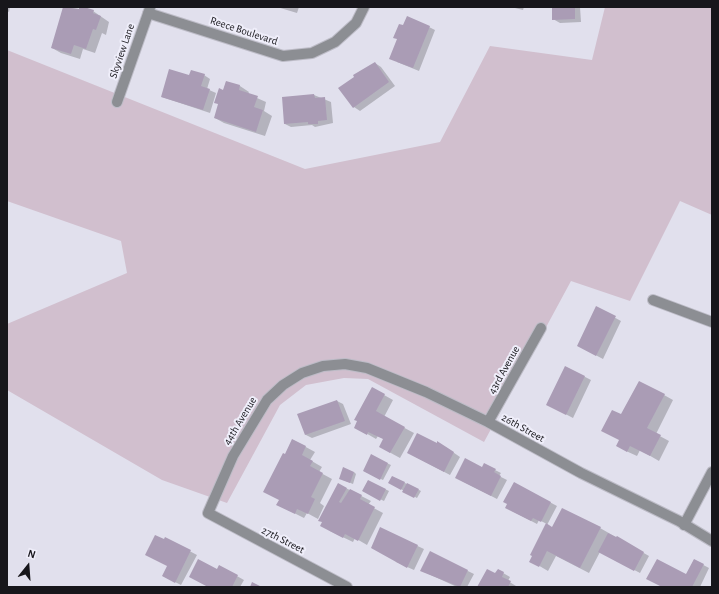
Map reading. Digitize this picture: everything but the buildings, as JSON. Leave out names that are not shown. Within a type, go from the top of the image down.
[{"type":"street","name":"Reece Boulevard","points":[[149,10],[283,56],[312,53],[335,42],[356,23],[364,7]]},
{"type":"street","name":"Skyview Lane","points":[[117,102],[149,10]]},
{"type":"street","points":[[653,300],[712,322]]},
{"type":"street","name":"43rd Avenue","points":[[488,422],[541,328]]},
{"type":"street","name":"26th Street","points":[[345,364],[367,368],[386,375],[488,422],[580,473],[684,525],[712,541]]},
{"type":"street","name":"44th Avenue","points":[[208,513],[233,456],[267,400],[283,385],[302,373],[323,366],[345,364]]},
{"type":"street","points":[[684,525],[712,472]]},
{"type":"street","name":"27th Street","points":[[208,513],[347,587]]},
{"type":"shaded area","points":[[605,7],[712,7],[712,215],[680,201],[630,301],[571,281],[484,442],[368,379],[344,378],[306,385],[280,405],[227,503],[162,480],[7,390],[7,324],[127,273],[121,241],[7,201],[7,50],[305,169],[440,142],[490,46],[592,60]]}]
